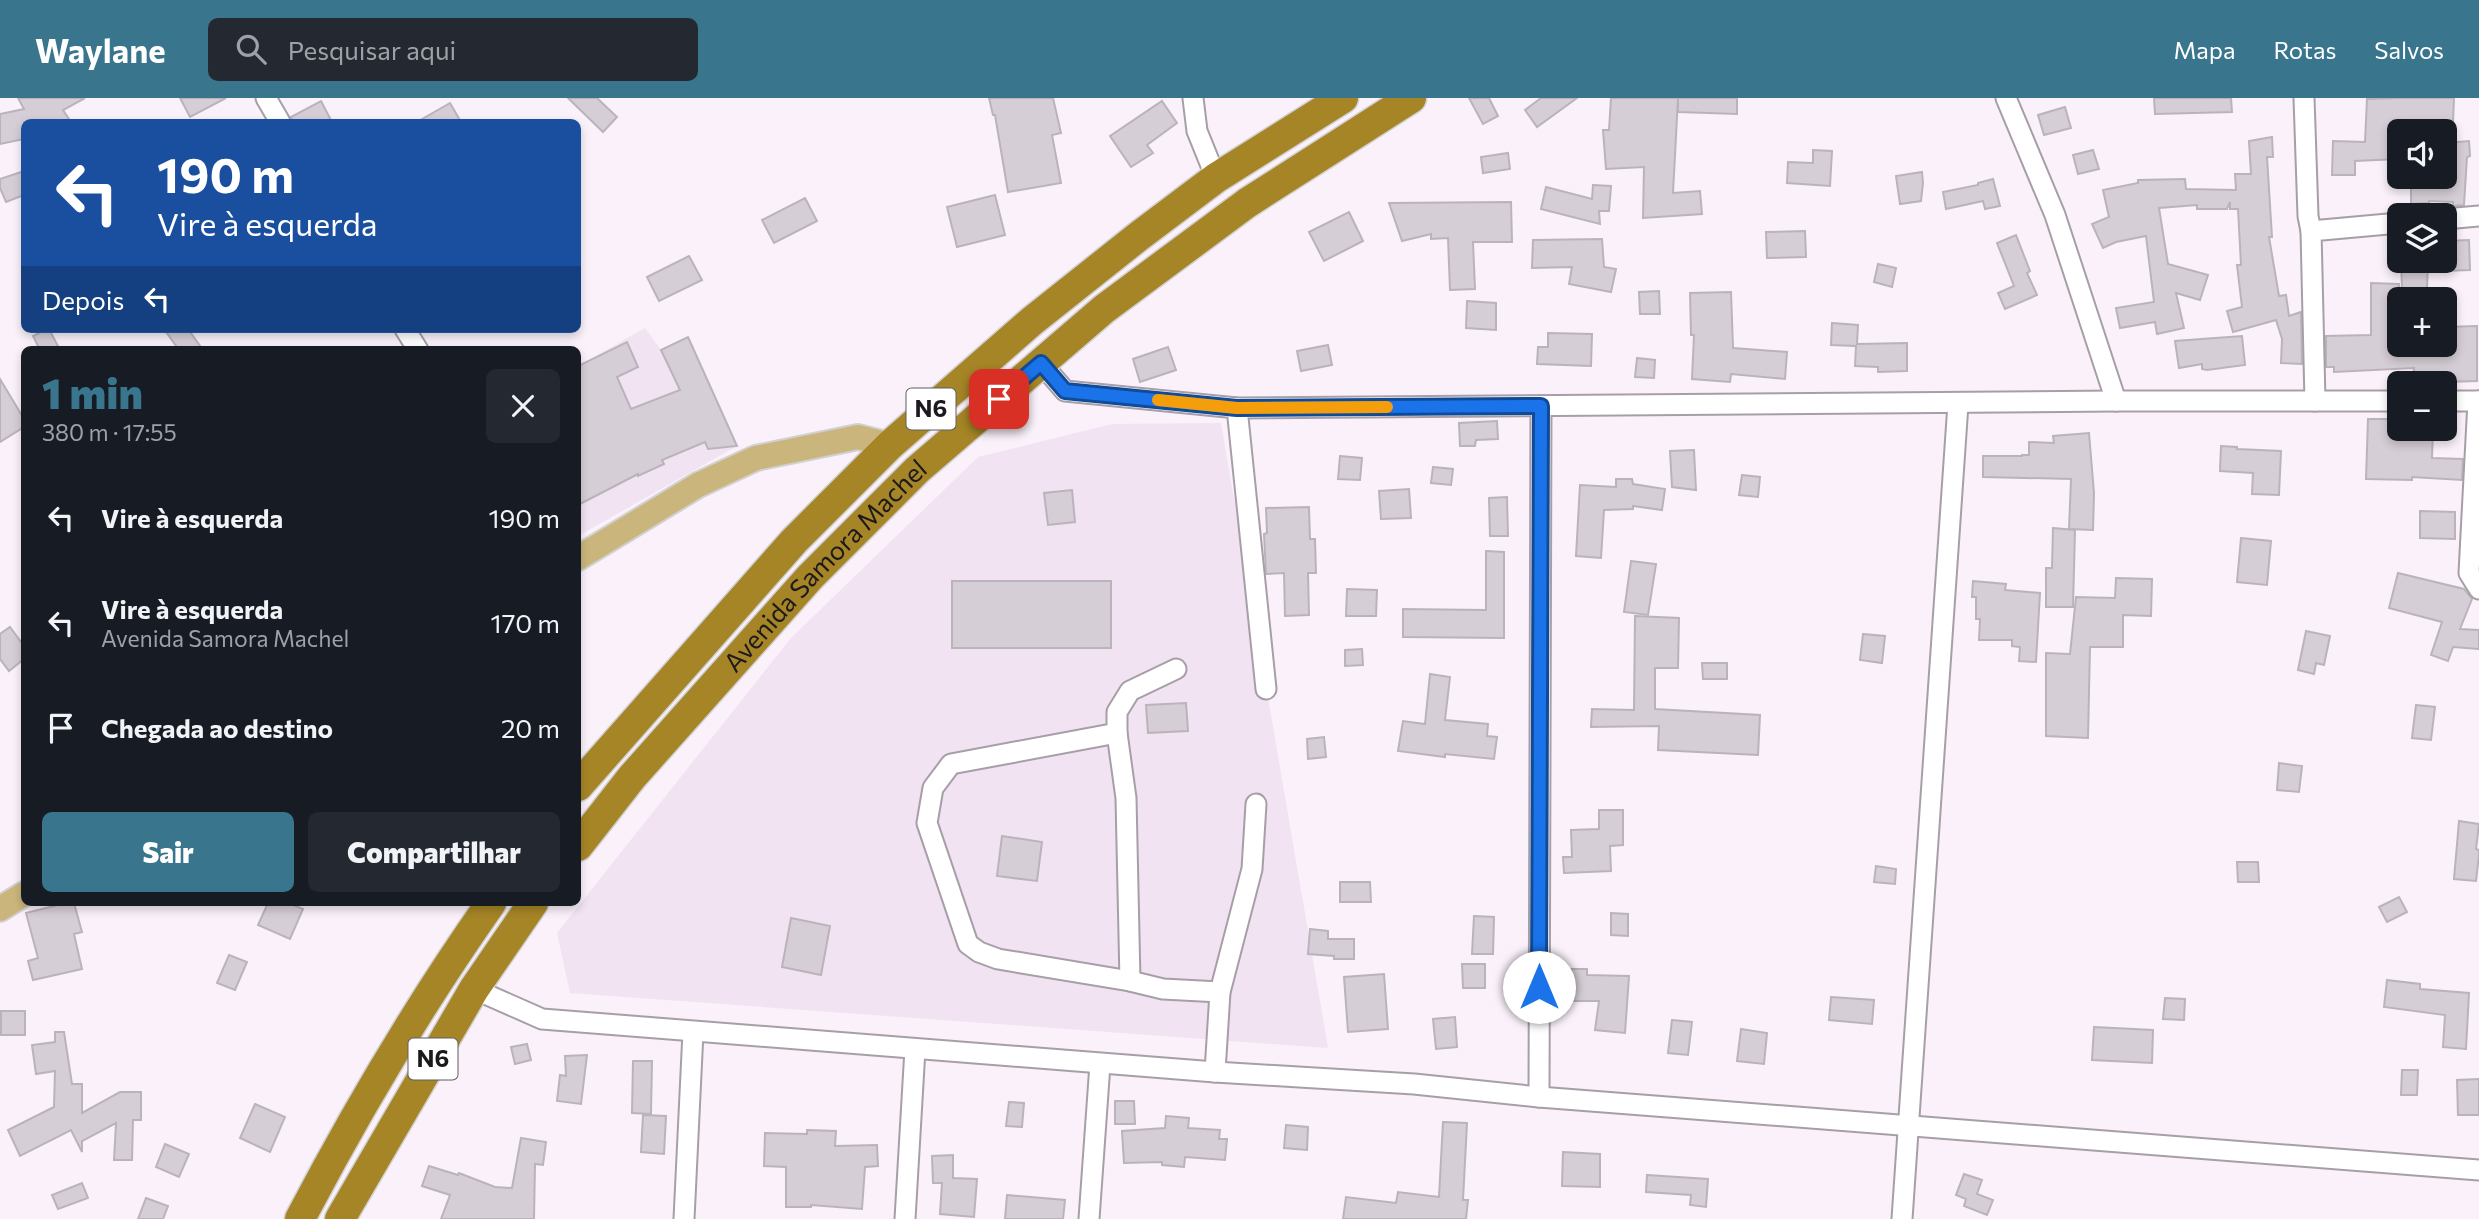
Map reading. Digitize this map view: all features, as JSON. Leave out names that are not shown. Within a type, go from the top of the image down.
[{"type":"highway","name":"Avenida Samora Machel","points":[[581,783],[793,541],[890,445],[1032,321],[1216,178],[1343,98]]},
{"type":"highway","name":"Avenida Samora Machel","points":[[581,842],[632,776],[810,577],[917,470],[1104,309],[1247,203],[1410,98]]},
{"type":"highway","name":"N6","points":[[300,1219],[351,1122],[449,963],[489,906]]},
{"type":"highway","name":"N6","points":[[340,1219],[474,989],[531,906]]},
{"type":"main road","points":[[581,556],[698,485],[756,458],[858,437],[890,445]]},
{"type":"main road","points":[[0,909],[21,896]]},
{"type":"street","points":[[1193,98],[1198,131],[1216,178]]},
{"type":"street","points":[[2006,98],[2055,215],[2116,401]]},
{"type":"street","points":[[2304,98],[2308,216],[2311,231],[2315,401]]},
{"type":"street","points":[[2457,218],[2479,216]]},
{"type":"street","points":[[2311,231],[2387,224]]},
{"type":"street","points":[[1041,363],[1065,391],[1237,408],[2387,401]]},
{"type":"street","points":[[2457,401],[2478,401],[2469,573],[2479,589]]},
{"type":"street","points":[[1902,1219],[1958,404]]},
{"type":"street","points":[[1539,1097],[1541,406]]},
{"type":"street","points":[[1237,408],[1266,689]]},
{"type":"street","points":[[1130,981],[1126,798],[1117,733],[1117,712],[1130,691],[1176,669]]},
{"type":"street","points":[[1117,733],[951,764],[933,788],[927,823],[968,944],[979,952],[998,959],[1163,989],[1195,993],[1220,992]]},
{"type":"street","points":[[1215,1072],[1220,992],[1252,869],[1256,804]]},
{"type":"street","points":[[474,989],[542,1019],[1215,1072],[1414,1084],[1539,1097],[2479,1170]]},
{"type":"street","points":[[684,1219],[693,1032]]},
{"type":"street","points":[[905,1219],[915,1049]]},
{"type":"street","points":[[1089,1219],[1100,1063]]},
{"type":"shaded area","points":[[645,328],[661,350],[688,337],[737,446],[581,534],[581,364]]},
{"type":"shaded area","points":[[1221,423],[1328,1048],[570,993],[557,933],[791,638],[978,457],[1112,424]]},
{"type":"building","points":[[18,98],[85,98],[63,110],[69,119],[21,119],[21,140],[0,144],[0,114],[24,109]]},
{"type":"building","points":[[180,98],[226,98],[190,117]]},
{"type":"building","points":[[568,98],[597,98],[617,117],[603,132]]},
{"type":"building","points":[[989,98],[1053,98],[1061,133],[1052,135],[1061,183],[1008,192],[995,115]]},
{"type":"building","points":[[1469,98],[1489,98],[1498,116],[1483,124]]},
{"type":"building","points":[[1541,98],[1577,98],[1537,127],[1525,110]]},
{"type":"building","points":[[1611,98],[1678,98],[1673,193],[1700,191],[1702,214],[1643,218],[1644,167],[1606,169],[1603,130],[1609,130]]},
{"type":"building","points":[[1678,98],[1737,98],[1737,114],[1678,112]]},
{"type":"building","points":[[2154,98],[2231,98],[2232,112],[2155,114]]},
{"type":"building","points":[[2454,98],[2453,119],[2387,119],[2387,160],[2355,161],[2355,175],[2332,175],[2333,141],[2365,142],[2367,99]]},
{"type":"building","points":[[321,101],[330,119],[291,119]]},
{"type":"building","points":[[1162,101],[1177,123],[1147,145],[1153,153],[1131,167],[1110,136]]},
{"type":"building","points":[[450,103],[459,119],[422,119]]},
{"type":"building","points":[[2065,107],[2071,128],[2044,135],[2038,115]]},
{"type":"building","points":[[2272,137],[2273,157],[2267,157],[2272,237],[2269,237],[2279,296],[2286,295],[2289,316],[2301,312],[2302,364],[2281,363],[2282,339],[2276,320],[2233,332],[2227,311],[2242,307],[2237,265],[2241,265],[2238,209],[2230,209],[2230,202],[2227,209],[2197,209],[2197,205],[2159,208],[2168,264],[2208,275],[2200,300],[2176,293],[2184,328],[2157,334],[2155,322],[2120,328],[2116,308],[2154,302],[2146,236],[2116,242],[2103,248],[2092,224],[2109,217],[2103,190],[2138,183],[2138,180],[2185,179],[2186,189],[2236,190],[2235,174],[2251,174],[2249,141]]},
{"type":"building","points":[[2469,141],[2470,156],[2467,157],[2464,205],[2429,201],[2411,203],[2411,189],[2457,189],[2457,142]]},
{"type":"building","points":[[1813,150],[1832,151],[1830,186],[1787,183],[1788,162],[1813,163]]},
{"type":"building","points":[[2093,150],[2099,169],[2078,174],[2073,155]]},
{"type":"building","points":[[1508,153],[1510,169],[1483,173],[1481,157]]},
{"type":"building","points":[[21,172],[21,196],[6,202],[0,188],[0,179]]},
{"type":"building","points":[[1922,172],[1921,201],[1900,204],[1896,176]]},
{"type":"building","points":[[1993,179],[2000,206],[1985,209],[1983,201],[1946,209],[1943,192]]},
{"type":"building","points":[[1593,185],[1611,186],[1609,211],[1599,211],[1600,224],[1541,209],[1546,187],[1592,199]]},
{"type":"building","points":[[995,195],[1005,235],[957,247],[947,207]]},
{"type":"building","points":[[805,198],[817,221],[774,243],[762,220]]},
{"type":"building","points":[[1511,202],[1512,242],[1473,242],[1475,289],[1450,290],[1448,238],[1431,239],[1431,234],[1402,241],[1389,203]]},
{"type":"building","points":[[1349,212],[1363,241],[1324,261],[1309,232]]},
{"type":"building","points":[[1805,231],[1806,257],[1767,258],[1766,232]]},
{"type":"building","points":[[2016,235],[2030,271],[2027,273],[2037,295],[2005,309],[1998,293],[2014,286],[1997,243]]},
{"type":"building","points":[[1602,239],[1604,267],[1616,269],[1611,292],[1569,284],[1572,267],[1532,268],[1533,240]]},
{"type":"building","points":[[2457,240],[2469,240],[2470,270],[2457,271]]},
{"type":"building","points":[[689,256],[702,280],[659,301],[647,277]]},
{"type":"building","points":[[1878,264],[1896,268],[1892,287],[1874,282]]},
{"type":"building","points":[[2401,273],[2428,273],[2427,287],[2402,287]]},
{"type":"building","points":[[2371,283],[2399,284],[2399,287],[2387,287],[2387,357],[2457,357],[2457,327],[2477,326],[2477,381],[2457,382],[2457,371],[2414,371],[2414,368],[2334,372],[2334,367],[2326,367],[2326,336],[2371,335]]},
{"type":"building","points":[[1659,291],[1660,314],[1640,314],[1639,292]]},
{"type":"building","points":[[1731,292],[1733,348],[1787,352],[1785,379],[1731,374],[1730,382],[1692,379],[1694,335],[1691,335],[1690,293]]},
{"type":"building","points":[[1467,301],[1496,303],[1496,330],[1466,328]]},
{"type":"building","points":[[1832,323],[1858,325],[1857,344],[1907,343],[1907,371],[1878,372],[1878,367],[1855,366],[1856,346],[1831,345]]},
{"type":"building","points":[[51,333],[58,346],[38,346],[33,336]]},
{"type":"building","points":[[167,333],[191,333],[200,346],[176,346]]},
{"type":"building","points":[[1548,333],[1592,334],[1591,366],[1537,364],[1538,347],[1548,347]]},
{"type":"building","points":[[2242,336],[2245,365],[2207,370],[2202,369],[2202,364],[2179,368],[2175,341]]},
{"type":"building","points":[[688,337],[737,446],[708,449],[705,442],[662,460],[664,464],[638,474],[581,503],[581,365],[627,342],[638,367],[617,377],[631,409],[680,390],[661,350]]},
{"type":"building","points":[[1328,345],[1332,365],[1301,371],[1297,351]]},
{"type":"building","points":[[1168,347],[1176,370],[1140,382],[1133,359]]},
{"type":"building","points":[[1637,358],[1655,360],[1654,378],[1635,377]]},
{"type":"building","points":[[0,379],[21,414],[21,429],[0,442]]},
{"type":"building","points":[[2368,419],[2387,419],[2387,441],[2433,441],[2432,458],[2463,459],[2462,480],[2412,477],[2412,480],[2366,479]]},
{"type":"building","points":[[1497,421],[1498,439],[1476,440],[1475,446],[1460,446],[1459,423]]},
{"type":"building","points":[[2089,433],[2094,493],[2093,530],[2069,529],[2071,479],[1983,477],[1983,456],[2029,455],[2029,442],[2054,443],[2053,436]]},
{"type":"building","points":[[2221,446],[2281,451],[2279,495],[2252,494],[2253,473],[2220,471]]},
{"type":"building","points":[[1694,450],[1696,490],[1672,487],[1670,451]]},
{"type":"building","points":[[1340,456],[1362,458],[1360,480],[1338,479]]},
{"type":"building","points":[[1433,467],[1453,469],[1451,485],[1431,483]]},
{"type":"building","points":[[1742,475],[1760,477],[1758,497],[1739,495]]},
{"type":"building","points":[[1616,479],[1632,479],[1633,484],[1665,489],[1662,510],[1633,506],[1633,509],[1604,510],[1601,558],[1576,556],[1580,485],[1616,487]]},
{"type":"building","points":[[1409,489],[1411,518],[1381,519],[1379,491]]},
{"type":"building","points":[[1072,490],[1075,522],[1048,525],[1044,493]]},
{"type":"building","points":[[1507,497],[1508,536],[1490,536],[1489,498]]},
{"type":"building","points":[[1309,507],[1310,539],[1315,539],[1316,573],[1308,573],[1309,615],[1285,616],[1284,573],[1266,574],[1266,508]]},
{"type":"building","points":[[2420,511],[2455,512],[2455,539],[2420,538]]},
{"type":"building","points":[[2053,528],[2075,530],[2073,607],[2046,607],[2046,568],[2052,568]]},
{"type":"building","points":[[2241,538],[2271,541],[2267,585],[2237,582]]},
{"type":"building","points":[[1486,551],[1504,552],[1504,638],[1403,637],[1403,609],[1486,610]]},
{"type":"building","points":[[1631,561],[1656,564],[1648,615],[1624,612]]},
{"type":"building","points":[[2398,573],[2464,589],[2472,599],[2460,629],[2479,630],[2479,649],[2453,647],[2448,661],[2431,655],[2442,622],[2389,608]]},
{"type":"building","points":[[2116,578],[2152,579],[2151,616],[2123,615],[2123,647],[2090,647],[2088,738],[2046,736],[2046,653],[2070,654],[2076,597],[2115,598]]},
{"type":"building","points":[[952,581],[1111,581],[1111,648],[952,648]]},
{"type":"building","points":[[1973,581],[2006,584],[2005,590],[2040,593],[2036,662],[2019,661],[2020,647],[2012,646],[2012,640],[1979,640],[1980,619],[1976,619],[1976,597],[1972,597]]},
{"type":"building","points":[[1347,589],[1377,590],[1376,616],[1346,616]]},
{"type":"building","points":[[1635,616],[1679,618],[1678,668],[1655,668],[1655,709],[1760,715],[1758,755],[1658,750],[1659,726],[1591,727],[1592,709],[1634,710]]},
{"type":"building","points":[[10,627],[21,642],[21,661],[9,671],[0,659],[0,634]]},
{"type":"building","points":[[2306,631],[2330,636],[2324,665],[2316,663],[2314,674],[2298,670]]},
{"type":"building","points":[[1863,634],[1885,636],[1882,663],[1860,660]]},
{"type":"building","points":[[1362,649],[1363,665],[1345,666],[1345,650]]},
{"type":"building","points":[[1702,663],[1727,663],[1727,679],[1703,679]]},
{"type":"building","points":[[1430,674],[1450,677],[1445,720],[1488,724],[1487,736],[1497,737],[1494,759],[1398,751],[1403,721],[1425,724]]},
{"type":"building","points":[[1186,703],[1188,731],[1148,733],[1146,705]]},
{"type":"building","points":[[2416,705],[2435,707],[2431,740],[2412,738]]},
{"type":"building","points":[[1324,737],[1326,757],[1308,759],[1307,739]]},
{"type":"building","points":[[2279,763],[2302,766],[2299,792],[2277,790]]},
{"type":"building","points":[[1599,810],[1623,810],[1623,845],[1610,846],[1611,871],[1564,873],[1563,857],[1572,857],[1571,830],[1599,829]]},
{"type":"building","points":[[2459,821],[2479,824],[2476,881],[2454,879]]},
{"type":"building","points":[[1002,836],[1042,842],[1037,881],[997,876]]},
{"type":"building","points":[[2237,862],[2258,862],[2259,882],[2238,882]]},
{"type":"building","points":[[1876,866],[1896,869],[1895,884],[1874,882]]},
{"type":"building","points":[[1340,882],[1370,882],[1371,902],[1340,902]]},
{"type":"building","points":[[2399,897],[2407,912],[2387,922],[2379,907]]},
{"type":"building","points":[[54,906],[75,906],[82,932],[74,934],[82,969],[33,980],[28,961],[38,958],[26,913]]},
{"type":"building","points":[[267,906],[296,906],[303,909],[290,939],[258,925]]},
{"type":"building","points":[[1611,913],[1628,914],[1628,936],[1611,935]]},
{"type":"building","points":[[1474,916],[1494,917],[1493,954],[1472,954]]},
{"type":"building","points":[[791,918],[830,926],[821,975],[782,967]]},
{"type":"building","points":[[1310,929],[1328,931],[1328,939],[1354,939],[1354,959],[1334,959],[1334,956],[1308,954]]},
{"type":"building","points":[[229,955],[247,962],[235,990],[217,983]]},
{"type":"building","points":[[1462,964],[1485,964],[1485,988],[1463,988]]},
{"type":"building","points":[[1560,969],[1587,969],[1587,975],[1629,976],[1625,1033],[1595,1030],[1599,1001],[1560,1001]]},
{"type":"building","points":[[1384,974],[1388,1029],[1348,1032],[1344,977]]},
{"type":"building","points":[[2387,980],[2420,984],[2420,989],[2469,993],[2466,1049],[2443,1047],[2445,1015],[2384,1007]]},
{"type":"building","points":[[1831,997],[1874,1000],[1872,1024],[1829,1020]]},
{"type":"building","points":[[2165,998],[2185,999],[2184,1020],[2163,1019]]},
{"type":"building","points":[[1,1011],[25,1011],[25,1035],[1,1035]]},
{"type":"building","points":[[1455,1017],[1457,1047],[1436,1049],[1433,1019]]},
{"type":"building","points":[[1672,1020],[1692,1022],[1688,1055],[1668,1053]]},
{"type":"building","points":[[2094,1027],[2153,1030],[2152,1063],[2092,1060]]},
{"type":"building","points":[[1741,1029],[1767,1033],[1764,1064],[1737,1061]]},
{"type":"building","points":[[55,1032],[64,1032],[72,1084],[82,1084],[82,1113],[120,1092],[141,1092],[141,1120],[133,1120],[132,1160],[114,1160],[116,1123],[82,1141],[82,1152],[71,1130],[20,1156],[8,1130],[54,1107],[55,1071],[36,1074],[32,1045],[55,1042]]},
{"type":"building","points":[[527,1044],[531,1060],[515,1064],[511,1047]]},
{"type":"building","points":[[587,1055],[581,1104],[557,1101],[560,1075],[566,1076],[565,1056]]},
{"type":"building","points":[[633,1061],[652,1061],[651,1114],[632,1113]]},
{"type":"building","points":[[2402,1070],[2418,1070],[2417,1095],[2401,1095]]},
{"type":"building","points":[[2479,1079],[2479,1115],[2458,1115],[2457,1080]]},
{"type":"building","points":[[1115,1101],[1134,1101],[1135,1124],[1115,1124]]},
{"type":"building","points":[[1009,1102],[1024,1103],[1022,1127],[1006,1126]]},
{"type":"building","points":[[255,1104],[285,1117],[270,1152],[240,1138]]},
{"type":"building","points":[[643,1115],[666,1116],[664,1154],[641,1152]]},
{"type":"building","points":[[1166,1116],[1189,1118],[1188,1128],[1220,1130],[1219,1139],[1227,1139],[1225,1160],[1185,1157],[1184,1167],[1162,1165],[1162,1162],[1124,1163],[1122,1131],[1165,1128]]},
{"type":"building","points":[[1443,1122],[1467,1123],[1463,1200],[1468,1200],[1466,1219],[1343,1219],[1346,1197],[1396,1203],[1398,1192],[1439,1197]]},
{"type":"building","points":[[1286,1125],[1308,1127],[1307,1150],[1284,1148]]},
{"type":"building","points":[[807,1130],[836,1131],[835,1146],[877,1145],[878,1166],[865,1167],[862,1209],[811,1205],[786,1207],[786,1167],[764,1166],[765,1133],[807,1134]]},
{"type":"building","points":[[521,1138],[546,1142],[543,1165],[535,1164],[534,1219],[441,1219],[450,1195],[422,1186],[429,1166],[458,1175],[459,1173],[495,1187],[512,1188]]},
{"type":"building","points":[[165,1144],[189,1154],[179,1177],[156,1167]]},
{"type":"building","points":[[1563,1152],[1600,1154],[1600,1187],[1562,1186]]},
{"type":"building","points":[[953,1155],[953,1178],[977,1179],[974,1217],[940,1214],[942,1183],[933,1183],[932,1156]]},
{"type":"building","points":[[1964,1174],[1982,1180],[1977,1194],[1993,1200],[1987,1215],[1964,1206],[1966,1199],[1956,1195]]},
{"type":"building","points":[[1647,1175],[1708,1179],[1706,1207],[1690,1205],[1691,1195],[1646,1192]]},
{"type":"building","points":[[82,1183],[88,1198],[58,1209],[52,1195]]},
{"type":"building","points":[[1007,1195],[1065,1200],[1063,1219],[1005,1219]]},
{"type":"building","points":[[146,1198],[168,1206],[163,1219],[138,1219]]},
{"type":"slow traffic","points":[[1158,400],[1237,408],[1387,407]]},
{"type":"route","points":[[999,399],[1041,363],[1065,391],[1237,408],[1541,406],[1539,987]]}]
